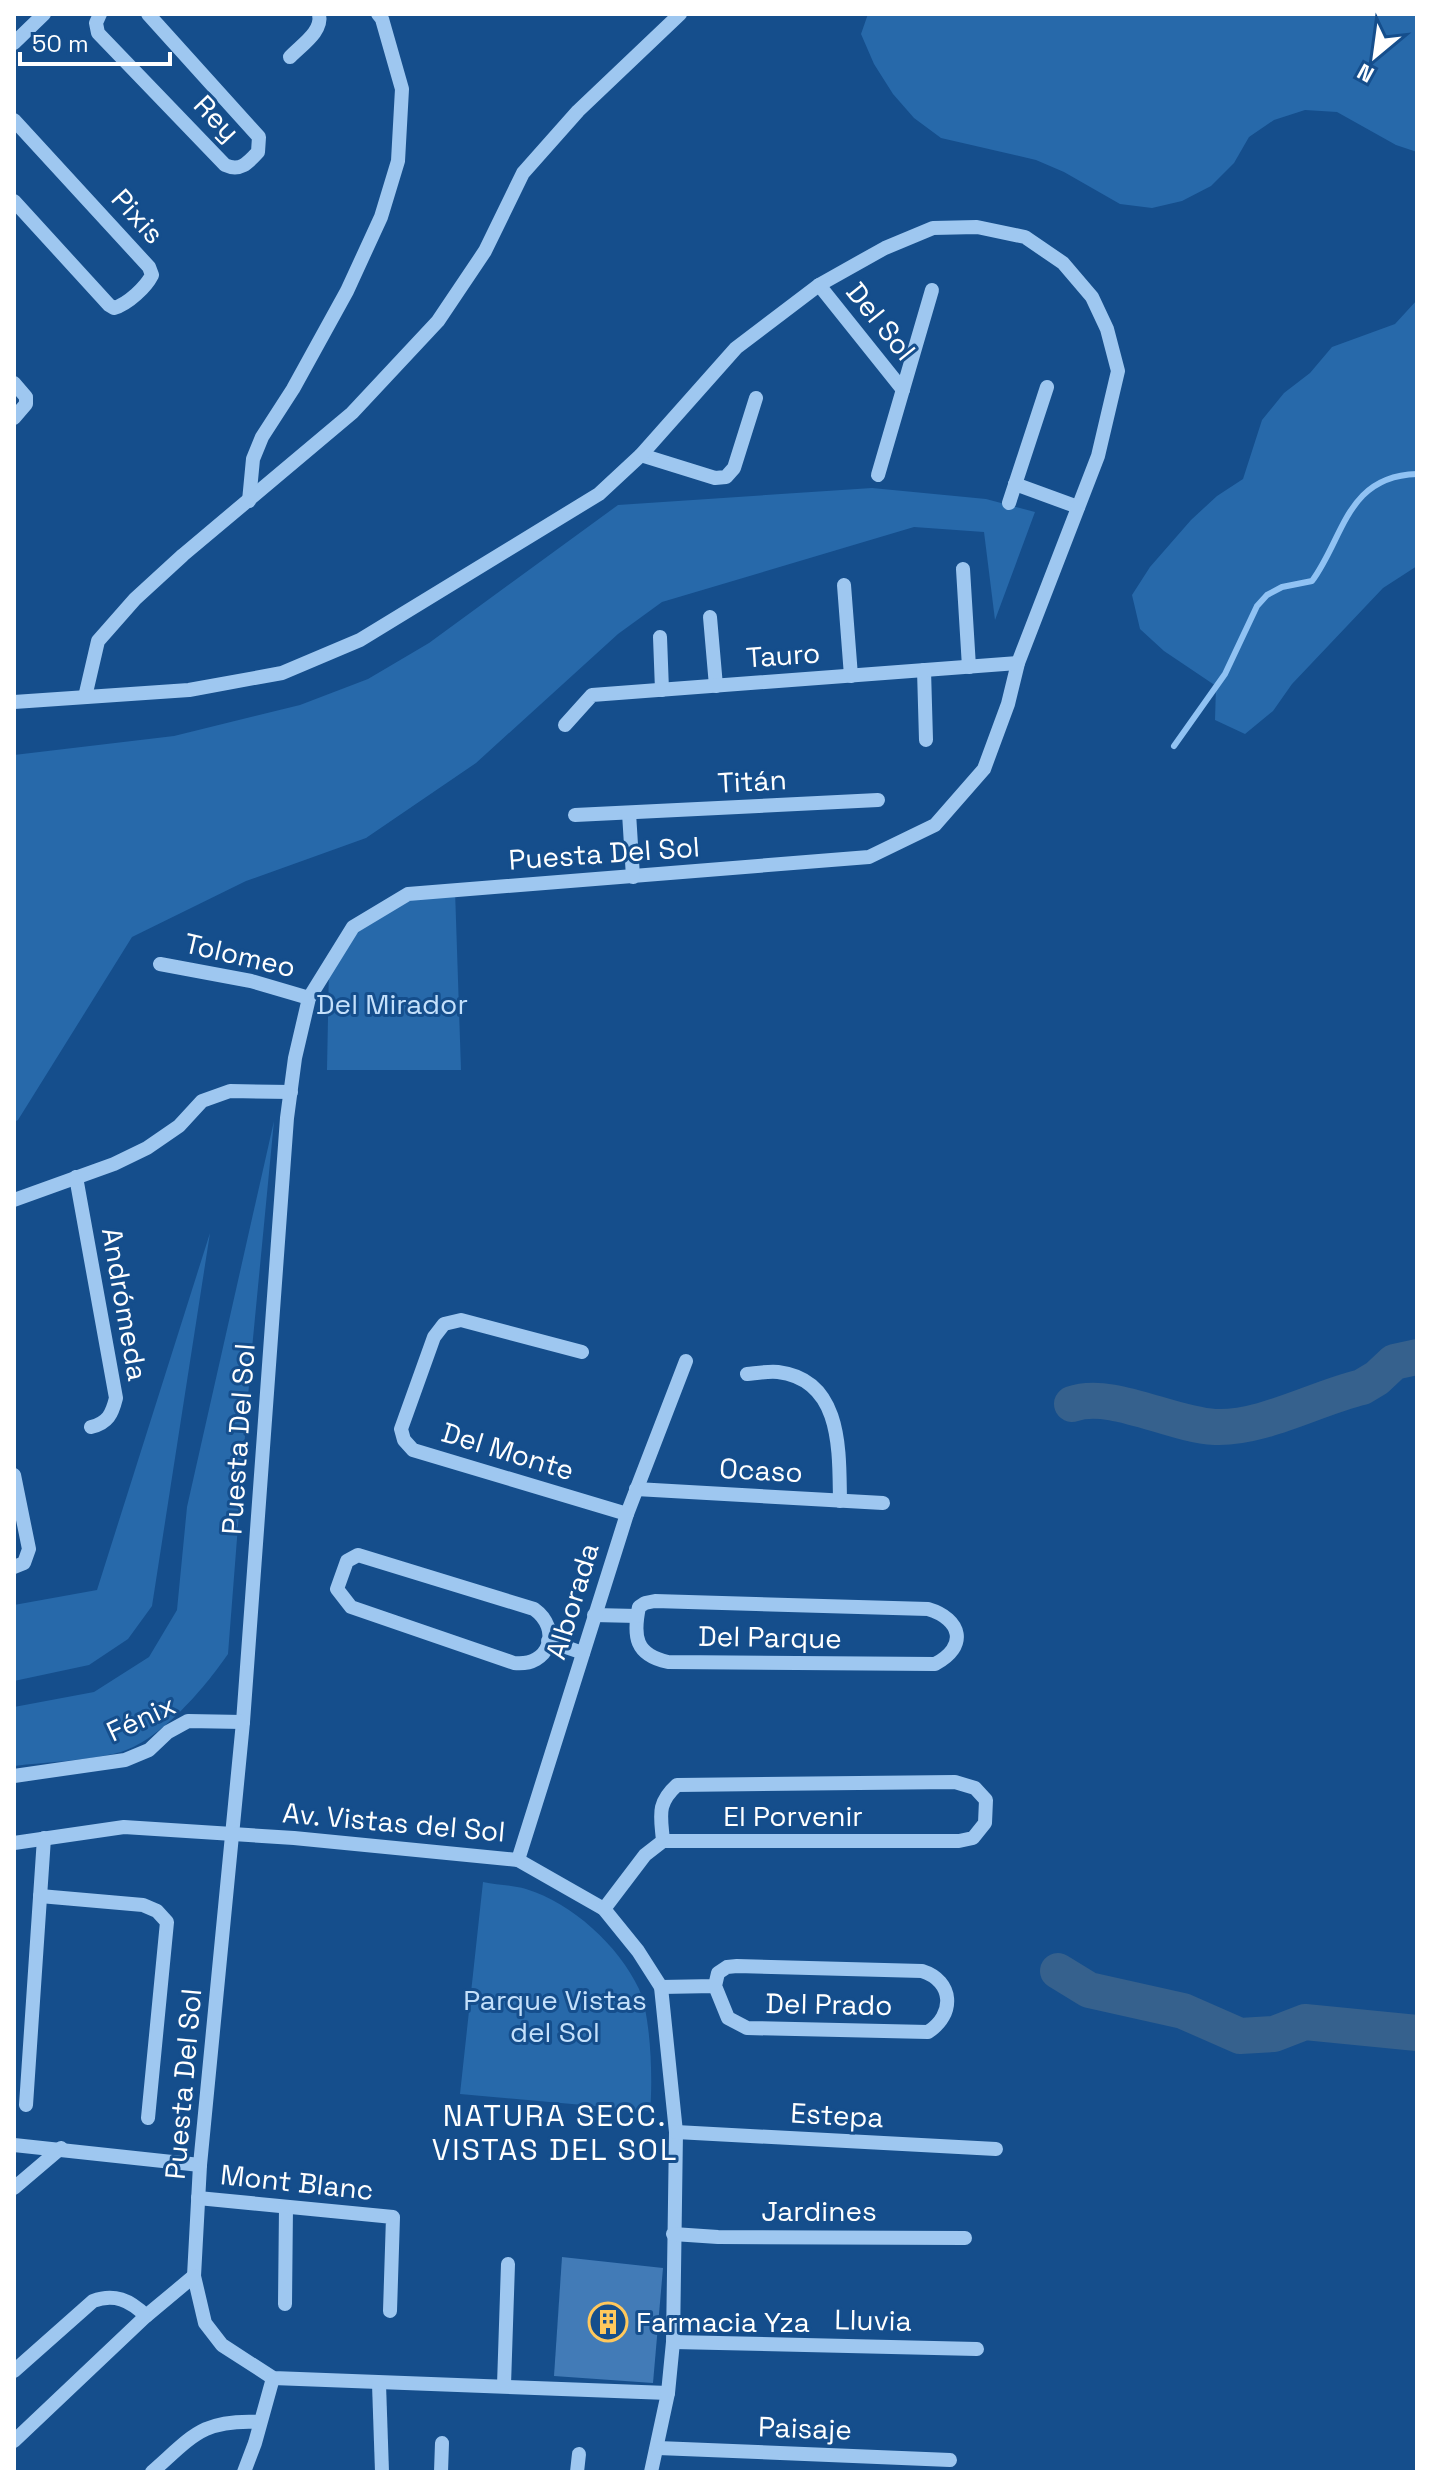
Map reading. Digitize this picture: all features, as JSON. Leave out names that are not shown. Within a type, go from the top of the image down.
[{"type":"street","points":[[14,43],[44,14]]},
{"type":"street","name":"Rey","points":[[100,14],[96,23],[98,33],[225,165],[242,167],[258,152],[259,137],[148,14]]},
{"type":"street","points":[[290,57],[318,29],[321,22],[319,14]]},
{"type":"street","points":[[249,501],[253,459],[262,437],[293,389],[347,291],[381,217],[398,161],[402,89],[378,14]]},
{"type":"street","points":[[85,697],[98,641],[154,582],[352,413],[438,321],[485,251],[523,173],[578,111],[680,14]]},
{"type":"street","name":"Pixis","points":[[14,120],[149,267],[152,275],[121,306],[114,308],[14,201]]},
{"type":"street","name":"Puesta Del Sol","points":[[14,702],[189,690],[282,673],[360,640],[599,494],[641,455],[736,348],[819,285],[885,248],[933,228],[977,227],[1025,237],[1063,263],[1092,297],[1107,329],[1118,371],[1098,456],[1018,663],[1008,704],[984,769],[935,825],[869,857],[408,894],[353,927],[309,998],[291,1092],[243,1722],[200,2165],[194,2276],[205,2323],[222,2345],[273,2378],[668,2393]]},
{"type":"street","name":"Del Sol","points":[[819,285],[903,390]]},
{"type":"street","points":[[878,475],[932,290]]},
{"type":"street","points":[[14,383],[26,397],[26,404],[14,418]]},
{"type":"street","points":[[1009,503],[1047,387]]},
{"type":"street","points":[[641,455],[715,478],[726,477],[734,468],[756,398]]},
{"type":"street","points":[[1015,484],[1078,507]]},
{"type":"street","points":[[963,569],[969,667]]},
{"type":"street","points":[[844,585],[851,676]]},
{"type":"street","points":[[710,617],[716,686]]},
{"type":"street","points":[[660,637],[662,690]]},
{"type":"street","name":"Tauro","points":[[565,725],[592,695],[1018,663]]},
{"type":"street","points":[[924,670],[926,740]]},
{"type":"street","name":"Titán","points":[[575,815],[878,800]]},
{"type":"street","points":[[629,813],[633,877]]},
{"type":"street","name":"Tolomeo","points":[[160,964],[251,981],[309,998]]},
{"type":"street","points":[[14,1200],[147,1148],[179,1126],[202,1101],[230,1091],[291,1092]]},
{"type":"street","name":"Andrómeda","points":[[76,1177],[116,1398],[113,1414],[103,1424],[91,1427]]},
{"type":"street","name":"Del Monte","points":[[582,1352],[461,1320],[444,1324],[434,1337],[401,1429],[404,1440],[413,1450],[627,1514]]},
{"type":"street","name":"Alborada","points":[[518,1860],[627,1514],[686,1361]]},
{"type":"street","points":[[747,1374],[779,1372],[812,1384],[828,1409],[838,1435],[840,1501]]},
{"type":"street","points":[[14,1475],[29,1549],[24,1563],[14,1567]]},
{"type":"street","name":"Ocaso","points":[[636,1489],[883,1503]]},
{"type":"street","name":"Alborada","points":[[358,1555],[534,1609],[544,1616],[549,1628],[548,1641],[542,1656],[529,1665],[514,1663],[351,1607],[337,1589],[347,1561],[358,1555]]},
{"type":"street","name":"Del Parque","points":[[655,1601],[928,1609],[945,1614],[955,1627],[956,1644],[949,1657],[935,1664],[668,1662],[644,1652],[637,1640],[637,1616],[639,1607],[655,1601]]},
{"type":"street","points":[[594,1615],[637,1616]]},
{"type":"street","points":[[548,1641],[583,1653]]},
{"type":"street","name":"Fénix","points":[[14,1776],[125,1760],[149,1750],[168,1732],[188,1721],[243,1722]]},
{"type":"street","name":"El Porvenir","points":[[955,1782],[975,1788],[986,1800],[985,1823],[973,1838],[959,1841],[663,1841],[661,1807],[666,1795],[677,1785],[955,1782]]},
{"type":"street","name":"Av. Vistas del Sol","points":[[14,1843],[124,1827],[233,1833],[518,1860],[604,1909],[638,1951],[661,1987],[676,2132],[673,2342],[668,2393],[651,2472]]},
{"type":"street","points":[[26,2105],[44,1838]]},
{"type":"street","points":[[604,1909],[645,1855],[663,1841]]},
{"type":"street","points":[[40,1896],[143,1905],[157,1911],[167,1922],[148,2118]]},
{"type":"street","name":"Del Prado","points":[[737,1966],[922,1971],[935,1975],[944,1983],[947,1995],[944,2016],[928,2032],[747,2028],[728,2018],[715,1986],[718,1973],[727,1967],[737,1966]]},
{"type":"street","points":[[661,1987],[715,1986]]},
{"type":"street","name":"Estepa","points":[[676,2132],[996,2149]]},
{"type":"street","points":[[14,2145],[200,2165]]},
{"type":"street","points":[[14,2188],[61,2148]]},
{"type":"street","name":"Mont Blanc","points":[[198,2198],[393,2217],[390,2311]]},
{"type":"street","points":[[285,2304],[286,2207]]},
{"type":"street","name":"Jardines","points":[[673,2234],[965,2238]]},
{"type":"street","points":[[504,2385],[508,2264]]},
{"type":"street","points":[[14,2441],[146,2316],[194,2276]]},
{"type":"street","points":[[14,2371],[93,2301],[109,2295],[134,2304],[146,2316]]},
{"type":"street","name":"Lluvia","points":[[673,2342],[977,2349]]},
{"type":"street","points":[[244,2472],[273,2378]]},
{"type":"street","points":[[379,2384],[382,2472]]},
{"type":"street","points":[[152,2472],[200,2431],[230,2421],[260,2422]]},
{"type":"street","points":[[441,2472],[442,2443]]},
{"type":"street","name":"Paisaje","points":[[658,2448],[950,2460]]},
{"type":"street","points":[[577,2472],[579,2454]]},
{"type":"green space","points":[[868,14],[1417,14],[1417,152],[1396,145],[1337,112],[1305,110],[1274,120],[1249,137],[1234,163],[1211,186],[1182,201],[1152,208],[1120,204],[1036,160],[941,138],[914,118],[893,94],[874,64],[861,34]]},
{"type":"green space","points":[[1417,300],[1417,566],[1383,588],[1292,684],[1273,711],[1245,734],[1215,720],[1216,686],[1164,651],[1140,629],[1132,595],[1150,567],[1191,520],[1217,496],[1243,479],[1262,420],[1284,393],[1310,373],[1332,347],[1395,324]]},
{"type":"green space","points":[[872,488],[986,499],[1035,512],[995,620],[984,532],[914,527],[662,602],[618,634],[476,763],[366,838],[246,881],[132,937],[14,1122],[14,755],[174,736],[300,705],[368,679],[429,643],[618,505]]},
{"type":"green space","name":"Del Mirador","points":[[455,890],[461,1070],[327,1070],[329,966],[353,927],[408,894]]},
{"type":"green space","points":[[274,1121],[251,1359],[228,1654],[178,1714],[146,1740],[129,1749],[89,1758],[14,1766],[14,1707],[94,1692],[149,1657],[177,1610],[187,1507]]},
{"type":"green space","points":[[210,1233],[152,1606],[128,1639],[89,1665],[14,1681],[14,1605],[97,1590]]},
{"type":"green space","name":"Parque Vistas del Sol","points":[[483,1882],[526,1889],[560,1904],[592,1928],[619,1957],[639,1989],[646,2015],[651,2067],[650,2111],[460,2094]]},
{"type":"building","name":"Farmacia Yza","points":[[562,2257],[663,2268],[653,2383],[554,2376]]},
{"type":"waterway","points":[[1174,746],[1225,674],[1257,606],[1267,595],[1282,587],[1312,581],[1361,497],[1393,477],[1417,474]]},
{"type":"waterway","points":[[1072,1404],[1105,1401],[1198,1425],[1233,1426],[1270,1418],[1362,1387],[1394,1362],[1417,1357]]},
{"type":"waterway","points":[[1058,1971],[1089,1990],[1183,2011],[1240,2036],[1274,2034],[1305,2022],[1417,2033]]},
{"type":"place","name":"Farmacia Yza","points":[[608,2322]]},
{"type":"district","name":"NATURA SECC. VISTAS DEL SOL","points":[[555,2133]]}]
